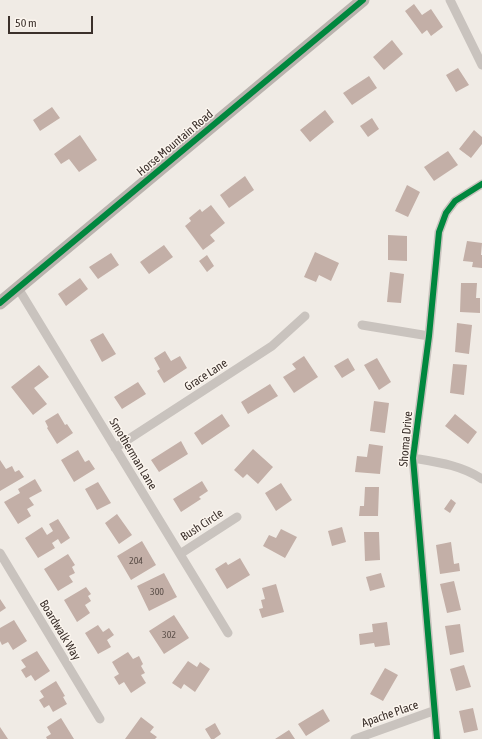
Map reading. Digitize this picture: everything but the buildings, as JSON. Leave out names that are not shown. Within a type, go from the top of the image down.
[{"type":"street","name":"Horse Mountain Road","points":[[0,303],[363,0]]},
{"type":"street","points":[[450,0],[482,65]]},
{"type":"street","name":"Shoma Drive","points":[[436,739],[413,458],[429,336],[439,232],[446,213],[455,201],[482,184]]},
{"type":"street","name":"Smotherman Lane","points":[[18,288],[228,633]]},
{"type":"street","name":"Grace Lane","points":[[115,448],[272,346],[305,316]]},
{"type":"street","points":[[362,325],[429,336]]},
{"type":"street","points":[[413,458],[444,463],[474,474],[482,479]]},
{"type":"street","name":"Bush Circle","points":[[180,554],[237,517]]},
{"type":"street","name":"Boardwalk Way","points":[[0,553],[100,719]]},
{"type":"street","name":"Apache Place","points":[[355,739],[433,711]]},
{"type":"cycle path","points":[[0,303],[363,0]]},
{"type":"cycle path","points":[[437,739],[413,458],[429,336],[439,232],[446,213],[455,201],[482,184]]}]
